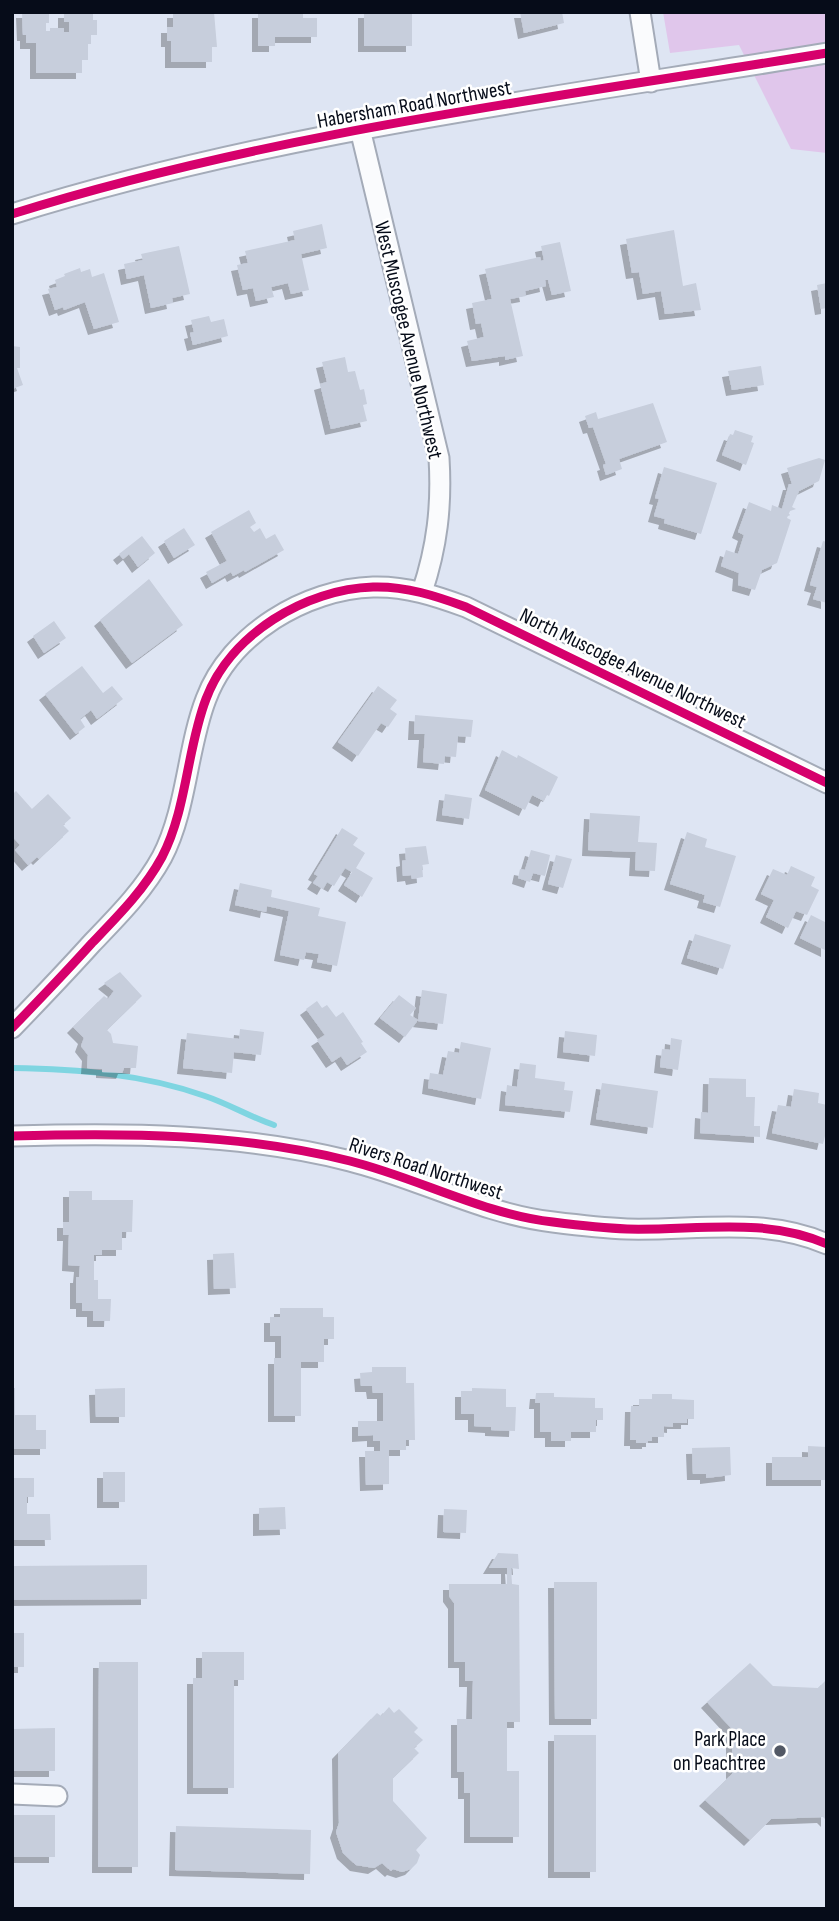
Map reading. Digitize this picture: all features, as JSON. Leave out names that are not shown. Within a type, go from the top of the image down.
[{"type":"street","points":[[640,12],[651,82]]},
{"type":"street","name":"Habersham Road Northwest","points":[[12,214],[220,158],[360,129],[827,53]]},
{"type":"street","name":"West Muscogee Avenue Northwest","points":[[360,129],[439,458],[439,526],[432,562],[422,592]]},
{"type":"street","name":"North Muscogee Avenue Northwest","points":[[12,1028],[131,902],[152,875],[172,830],[205,699],[217,675],[236,650],[268,623],[326,595],[373,587],[422,592],[466,607],[827,783]]},
{"type":"street","name":"Rivers Road Northwest","points":[[12,1136],[87,1134],[246,1141],[295,1148],[352,1161],[497,1210],[550,1222],[628,1229],[711,1226],[766,1229],[791,1232],[827,1244]]},
{"type":"street","points":[[12,1794],[57,1796]]},
{"type":"shaded area","points":[[663,12],[827,12],[827,153],[791,149],[739,45],[670,53]]},
{"type":"building","points":[[22,12],[49,12],[46,31],[50,31],[50,28],[64,28],[64,32],[69,32],[69,22],[64,22],[64,12],[93,12],[93,20],[97,20],[97,35],[91,35],[88,60],[82,60],[82,73],[36,73],[36,43],[26,43]]},
{"type":"building","points":[[173,12],[214,12],[217,47],[212,47],[212,62],[171,62],[171,41],[167,41],[167,27],[173,27]]},
{"type":"building","points":[[258,12],[303,12],[303,18],[317,18],[317,37],[275,37],[275,46],[258,46]]},
{"type":"building","points":[[364,12],[412,12],[412,46],[364,46]]},
{"type":"building","points":[[520,12],[562,12],[564,23],[524,33]]},
{"type":"building","points":[[322,224],[327,248],[301,254],[309,290],[291,294],[288,283],[271,287],[274,297],[256,301],[253,288],[243,290],[237,265],[248,263],[245,251],[295,240],[293,231]]},
{"type":"building","points":[[674,230],[683,286],[696,283],[701,310],[665,314],[661,291],[643,294],[639,272],[632,273],[626,239]]},
{"type":"building","points":[[560,242],[571,291],[552,295],[548,280],[545,280],[546,286],[525,291],[526,296],[510,299],[523,356],[505,360],[505,356],[472,361],[467,341],[484,337],[481,323],[476,324],[472,303],[492,299],[485,269],[540,257],[541,261],[544,260],[541,246]]},
{"type":"building","points":[[179,246],[190,294],[172,298],[173,303],[151,308],[144,275],[127,279],[124,264],[143,260],[141,254]]},
{"type":"building","points":[[80,268],[81,272],[90,269],[92,277],[104,273],[119,322],[94,329],[85,302],[64,310],[63,307],[55,310],[48,289],[57,287],[55,280],[65,276],[64,274]]},
{"type":"building","points":[[827,283],[827,308],[821,309],[817,285]]},
{"type":"building","points":[[209,316],[211,322],[224,319],[228,336],[193,345],[191,320]]},
{"type":"building","points":[[12,346],[20,347],[20,368],[17,368],[23,385],[12,389]]},
{"type":"building","points":[[345,357],[348,372],[355,371],[360,390],[364,389],[367,404],[363,405],[367,421],[331,429],[320,384],[327,382],[322,362]]},
{"type":"building","points":[[761,366],[764,385],[732,390],[728,371]]},
{"type":"building","points":[[653,403],[667,442],[619,459],[622,469],[606,475],[603,465],[606,464],[593,427],[589,428],[585,416],[596,412],[598,419]]},
{"type":"building","points":[[735,430],[753,436],[751,442],[754,443],[746,465],[722,455],[730,434],[733,435]]},
{"type":"building","points":[[819,458],[825,460],[819,481],[799,491],[792,507],[796,509],[790,511],[787,518],[791,520],[777,563],[762,570],[755,590],[738,585],[739,573],[721,566],[726,550],[738,554],[744,535],[738,532],[749,502],[771,511],[772,505],[782,509],[789,484],[792,484],[787,468]]},
{"type":"building","points":[[664,467],[717,483],[701,534],[664,523],[665,519],[654,516],[659,499],[655,498]]},
{"type":"building","points":[[249,510],[256,523],[250,527],[254,532],[260,528],[266,539],[275,534],[284,550],[245,572],[244,570],[233,576],[231,572],[212,583],[206,572],[227,561],[211,532]]},
{"type":"building","points":[[184,528],[195,545],[174,558],[164,541]]},
{"type":"building","points":[[142,536],[155,553],[138,567],[129,554],[123,559],[119,554]]},
{"type":"building","points":[[823,541],[827,542],[827,603],[813,599],[817,587],[810,585]]},
{"type":"building","points":[[149,579],[183,625],[132,663],[100,620]]},
{"type":"building","points":[[54,621],[66,638],[44,653],[33,636]]},
{"type":"building","points":[[82,666],[103,693],[112,686],[123,699],[97,719],[91,710],[80,719],[85,727],[76,734],[45,694]]},
{"type":"building","points":[[378,686],[397,700],[390,709],[397,714],[388,727],[381,723],[358,756],[338,742]]},
{"type":"building","points":[[415,715],[473,720],[471,737],[458,736],[456,757],[445,756],[444,764],[423,762],[425,734],[414,734]]},
{"type":"building","points":[[502,750],[517,758],[518,755],[558,777],[544,801],[532,795],[525,810],[485,790]]},
{"type":"building","points":[[16,791],[32,809],[48,794],[71,818],[63,825],[69,831],[39,859],[37,857],[28,865],[15,850],[20,845],[12,836],[12,795]]},
{"type":"building","points":[[445,794],[472,798],[469,819],[442,815]]},
{"type":"building","points":[[590,813],[640,816],[638,842],[657,843],[655,871],[635,870],[636,852],[588,850]]},
{"type":"building","points":[[342,828],[358,838],[353,845],[365,853],[356,868],[373,878],[362,897],[344,885],[352,872],[345,868],[334,886],[327,882],[323,889],[313,883],[318,876],[314,874]]},
{"type":"building","points":[[687,832],[707,839],[705,847],[736,856],[720,907],[703,902],[705,895],[670,884]]},
{"type":"building","points":[[426,846],[429,864],[422,865],[423,877],[412,879],[411,875],[403,876],[405,848]]},
{"type":"building","points":[[531,850],[550,855],[545,876],[533,873],[530,882],[518,878],[520,869],[525,870]]},
{"type":"building","points":[[556,855],[572,859],[563,888],[548,884]]},
{"type":"building","points":[[791,866],[815,877],[811,886],[819,890],[807,915],[796,911],[788,928],[766,917],[774,900],[761,894],[773,869],[787,875]]},
{"type":"building","points":[[240,883],[272,890],[271,897],[320,908],[318,916],[346,922],[337,966],[317,962],[319,954],[306,952],[304,960],[280,955],[289,911],[267,906],[266,912],[235,905]]},
{"type":"building","points":[[811,915],[827,923],[827,951],[800,938]]},
{"type":"building","points":[[695,934],[731,945],[723,969],[687,958]]},
{"type":"building","points":[[120,972],[142,996],[107,1030],[113,1043],[138,1046],[136,1068],[124,1068],[122,1073],[102,1072],[102,1069],[87,1068],[88,1055],[81,1046],[84,1038],[73,1027],[104,996],[108,999],[114,991],[104,983]]},
{"type":"building","points":[[422,990],[447,994],[443,1024],[418,1021]]},
{"type":"building","points":[[399,995],[416,1008],[410,1015],[418,1020],[405,1037],[380,1018]]},
{"type":"building","points":[[317,1001],[322,1008],[327,1005],[336,1017],[343,1012],[367,1052],[347,1065],[341,1056],[332,1062],[317,1040],[325,1035],[306,1009]]},
{"type":"building","points":[[240,1029],[264,1032],[261,1055],[234,1052],[232,1073],[183,1068],[187,1033],[239,1039]]},
{"type":"building","points":[[565,1031],[597,1035],[595,1056],[563,1052]]},
{"type":"building","points":[[671,1038],[682,1040],[678,1070],[660,1067],[662,1049],[670,1050]]},
{"type":"building","points":[[461,1042],[491,1048],[481,1099],[428,1088],[430,1073],[443,1075],[448,1051],[459,1053]]},
{"type":"building","points":[[520,1063],[536,1065],[535,1078],[565,1082],[564,1090],[573,1091],[570,1112],[505,1105],[507,1085],[517,1087]]},
{"type":"building","points":[[709,1078],[746,1079],[746,1097],[755,1097],[754,1126],[760,1126],[760,1137],[700,1133],[701,1112],[708,1113]]},
{"type":"building","points":[[602,1083],[658,1091],[653,1128],[596,1119]]},
{"type":"building","points":[[794,1089],[819,1093],[818,1103],[827,1105],[827,1128],[823,1144],[772,1133],[778,1105],[791,1107]]},
{"type":"building","points":[[69,1191],[92,1191],[92,1200],[133,1200],[132,1232],[122,1232],[122,1250],[102,1250],[102,1255],[94,1255],[94,1280],[98,1280],[98,1299],[111,1299],[110,1321],[93,1321],[93,1311],[82,1311],[82,1303],[76,1303],[76,1277],[79,1277],[80,1266],[68,1265],[69,1235],[63,1235],[63,1222],[69,1222]]},
{"type":"building","points":[[234,1253],[236,1288],[214,1289],[213,1254]]},
{"type":"building","points":[[280,1308],[323,1308],[323,1317],[334,1317],[334,1339],[324,1339],[324,1362],[301,1362],[301,1416],[274,1416],[274,1358],[281,1358],[281,1336],[270,1336],[270,1317],[280,1317]]},
{"type":"building","points":[[372,1367],[406,1367],[406,1383],[414,1383],[415,1440],[406,1440],[406,1450],[389,1450],[389,1484],[366,1485],[365,1451],[380,1451],[380,1441],[373,1441],[373,1435],[358,1436],[358,1421],[383,1421],[383,1393],[373,1393],[372,1386],[361,1386],[360,1373],[372,1372]]},
{"type":"building","points":[[12,1388],[15,1388],[15,1415],[36,1415],[36,1430],[46,1430],[46,1449],[12,1449]]},
{"type":"building","points":[[125,1388],[125,1417],[96,1417],[95,1389]]},
{"type":"building","points":[[472,1388],[506,1389],[506,1407],[516,1407],[515,1431],[474,1426],[474,1414],[461,1414],[461,1391],[472,1391]]},
{"type":"building","points":[[536,1393],[554,1393],[554,1397],[595,1398],[595,1408],[603,1408],[603,1420],[596,1420],[596,1432],[571,1432],[571,1441],[551,1441],[551,1432],[540,1432],[540,1403],[535,1403]]},
{"type":"building","points":[[652,1394],[672,1394],[672,1399],[694,1400],[694,1419],[687,1419],[687,1423],[673,1423],[673,1427],[664,1426],[664,1437],[652,1437],[652,1441],[648,1443],[636,1443],[636,1440],[630,1440],[631,1406],[639,1406],[639,1399],[652,1399]]},
{"type":"building","points":[[808,1446],[827,1447],[827,1480],[772,1480],[772,1457],[808,1457]]},
{"type":"building","points":[[730,1447],[731,1475],[706,1478],[706,1474],[693,1474],[692,1448]]},
{"type":"building","points":[[103,1472],[125,1472],[125,1502],[103,1502]]},
{"type":"building","points":[[12,1478],[34,1478],[34,1497],[27,1497],[27,1514],[50,1514],[51,1540],[13,1540]]},
{"type":"building","points":[[285,1507],[286,1529],[259,1530],[259,1508]]},
{"type":"building","points":[[444,1509],[467,1510],[466,1533],[443,1532]]},
{"type":"building","points":[[498,1553],[518,1554],[519,1569],[511,1568],[512,1584],[519,1585],[520,1722],[507,1722],[507,1771],[519,1771],[519,1837],[470,1837],[470,1793],[464,1793],[464,1772],[457,1772],[457,1719],[472,1719],[473,1681],[465,1681],[465,1662],[454,1662],[454,1603],[449,1596],[449,1584],[507,1584],[507,1568],[489,1568]]},
{"type":"building","points":[[147,1565],[147,1599],[12,1600],[12,1566]]},
{"type":"building","points":[[554,1582],[597,1582],[597,1719],[555,1719]]},
{"type":"building","points":[[12,1633],[24,1633],[24,1667],[12,1667]]},
{"type":"building","points":[[202,1652],[244,1652],[244,1680],[234,1680],[234,1788],[193,1788],[193,1678],[202,1678]]},
{"type":"building","points":[[99,1662],[138,1662],[138,1867],[98,1867]]},
{"type":"building","name":"Park Place on Peachtree","points":[[750,1663],[773,1686],[818,1688],[827,1679],[827,1821],[823,1817],[771,1819],[750,1840],[705,1800],[732,1774],[732,1729],[707,1702]]},
{"type":"building","points":[[389,1707],[394,1713],[399,1709],[418,1728],[414,1732],[423,1740],[414,1748],[419,1753],[393,1778],[393,1801],[427,1838],[416,1850],[420,1855],[417,1863],[402,1872],[393,1869],[391,1871],[382,1863],[374,1868],[356,1865],[343,1853],[336,1832],[339,1823],[338,1753],[377,1713],[381,1716]]},
{"type":"building","points":[[55,1728],[55,1771],[12,1771],[12,1729]]},
{"type":"building","points":[[554,1735],[596,1735],[596,1872],[554,1872]]},
{"type":"building","points":[[12,1815],[55,1815],[55,1857],[12,1857]]},
{"type":"building","points":[[176,1826],[311,1830],[310,1874],[175,1870]]},
{"type":"waterway","points":[[12,1068],[85,1071],[158,1082],[214,1099],[274,1125]]},
{"type":"cycle path","points":[[12,214],[112,185],[314,138],[827,53]]},
{"type":"cycle path","points":[[12,1028],[130,902],[162,857],[177,819],[200,718],[217,676],[233,654],[273,619],[322,596],[348,590],[385,587],[421,592],[466,607],[827,783]]},
{"type":"cycle path","points":[[12,1136],[140,1135],[266,1145],[350,1161],[476,1204],[527,1218],[627,1229],[753,1227],[803,1235],[827,1244]]},
{"type":"place","name":"Park Place on Peachtree","points":[[780,1751]]}]
